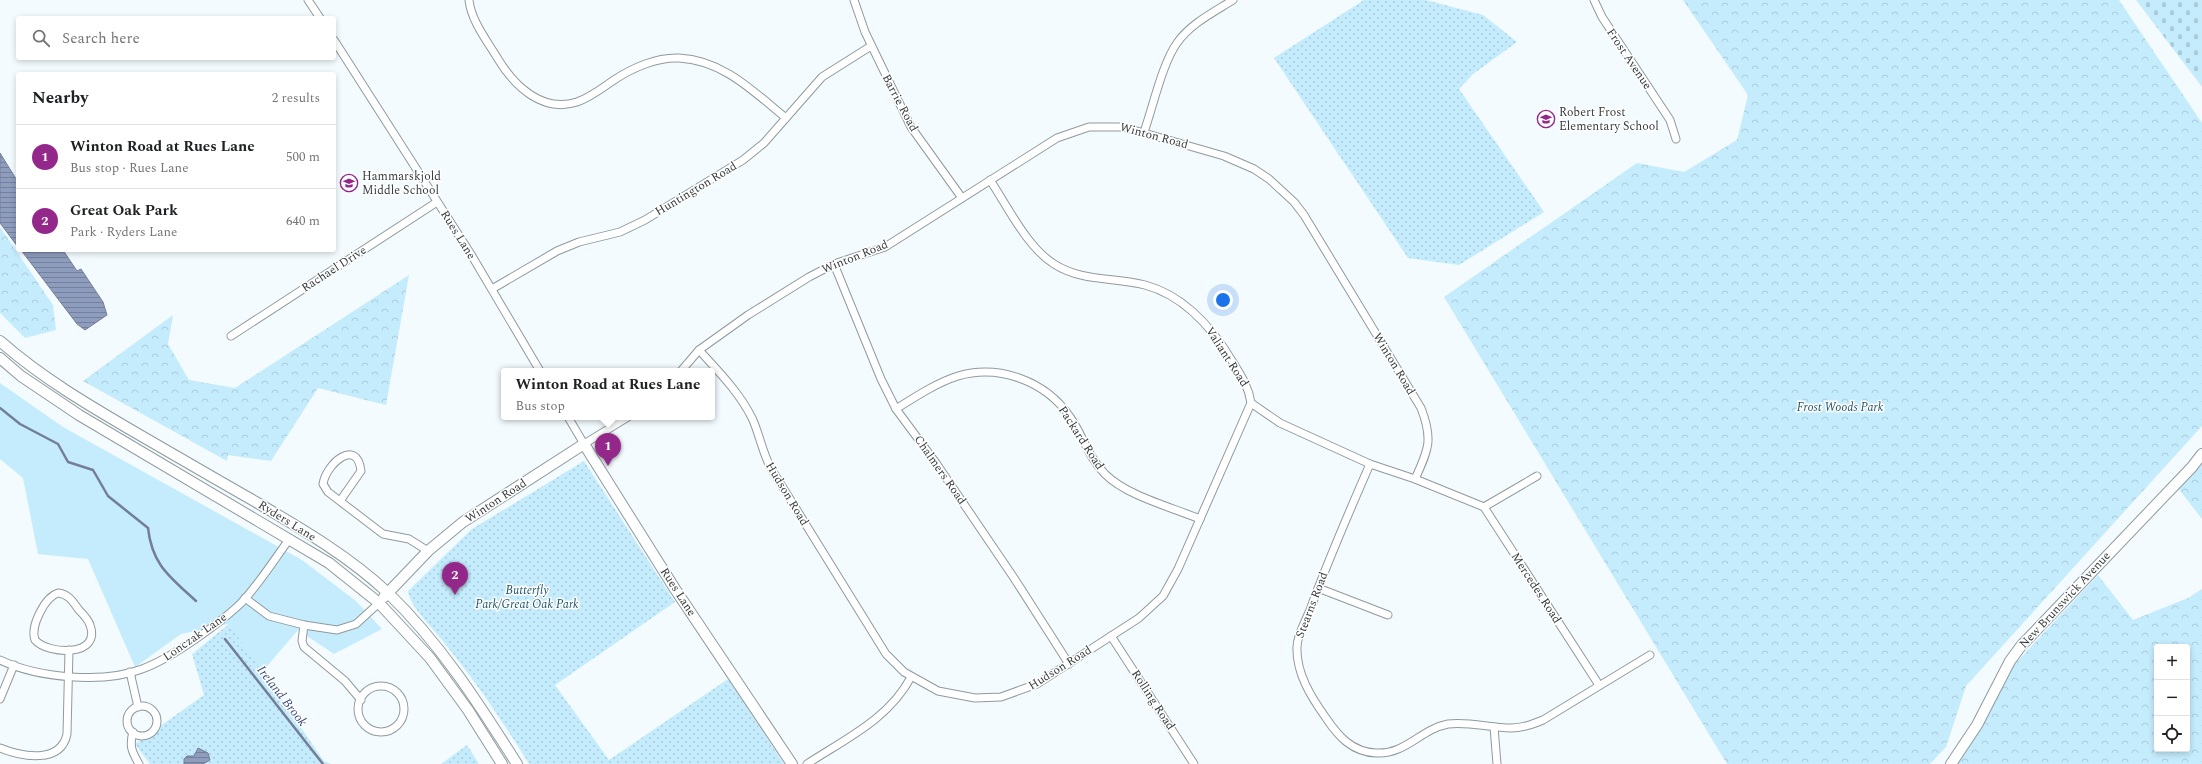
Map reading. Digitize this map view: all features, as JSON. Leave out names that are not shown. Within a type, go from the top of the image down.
[{"type":"main road","name":"Ryders Lane","points":[[0,341],[16,355],[72,396],[292,523],[342,556],[388,593],[432,641],[466,685],[517,764]]},
{"type":"main road","name":"Ryders Lane","points":[[0,358],[21,376],[79,415],[288,541],[329,564],[379,603],[430,658],[468,710],[502,764]]},
{"type":"main road","name":"Winton Road","points":[[379,603],[428,551],[463,522],[584,444]]},
{"type":"main road","name":"Rues Lane","points":[[584,444],[675,589],[792,764]]},
{"type":"main road","name":"New Brunswick Avenue","points":[[1951,764],[1977,724],[2010,661],[2021,646],[2192,467],[2202,454]]},
{"type":"street","points":[[308,0],[319,16]]},
{"type":"street","points":[[469,0],[476,22],[505,70],[522,90],[532,97],[549,103],[577,102],[635,69],[657,60],[678,58],[702,61],[722,69],[744,84],[786,118]]},
{"type":"street","name":"Barrie Road","points":[[854,0],[871,46],[911,127],[962,198]]},
{"type":"street","points":[[1144,132],[1170,56],[1177,43],[1199,22],[1232,0]]},
{"type":"street","name":"Frost Avenue","points":[[1594,0],[1602,17],[1670,120],[1676,139]]},
{"type":"street","name":"Rues Lane","points":[[336,43],[492,289],[538,368]]},
{"type":"street","name":"Huntington Road","points":[[492,289],[557,251],[579,242],[620,232],[645,220],[743,160],[764,143],[822,77],[871,46]]},
{"type":"street","name":"Winton Road","points":[[684,368],[699,350],[748,315],[809,277],[834,264],[885,246],[1057,138],[1078,130],[1112,126],[1144,132],[1239,162],[1269,179],[1294,202],[1304,215],[1421,408],[1429,428],[1428,444],[1415,479]]},
{"type":"street","name":"Valiant Road","points":[[990,180],[1033,245],[1054,264],[1080,275],[1147,286],[1173,298],[1200,318],[1222,344],[1249,390],[1252,403],[1280,423],[1370,464],[1415,479],[1484,507]]},
{"type":"street","name":"Rachael Drive","points":[[231,336],[437,202]]},
{"type":"street","name":"Chalmers Road","points":[[834,264],[881,380],[896,409],[936,463],[1001,559],[1069,664]]},
{"type":"street","name":"Hudson Road","points":[[699,350],[733,387],[744,403],[753,420],[765,458],[879,644],[895,664],[911,677],[926,686],[950,695],[988,698],[1025,690],[1069,664],[1138,618],[1163,596],[1178,570],[1252,403]]},
{"type":"street","name":"Packard Road","points":[[896,409],[942,383],[958,376],[990,372],[1021,378],[1040,387],[1064,408],[1076,426],[1093,460],[1112,480],[1128,490],[1200,519]]},
{"type":"street","name":"Rues Lane","points":[[570,420],[584,444]]},
{"type":"street","name":"Winton Road","points":[[584,444],[623,420]]},
{"type":"street","points":[[340,501],[361,471],[359,462],[350,455],[344,454],[338,458],[324,478],[323,484],[328,492],[382,534],[409,539],[428,551]]},
{"type":"street","name":"Stearns Road","points":[[1370,464],[1318,588],[1296,645],[1300,672],[1308,691],[1335,732],[1343,740],[1364,751],[1387,753],[1398,750],[1436,728],[1448,724],[1512,728],[1526,726],[1543,720],[1650,655]]},
{"type":"street","points":[[1484,507],[1537,476]]},
{"type":"street","name":"Mercedes Road","points":[[1484,507],[1599,685]]},
{"type":"street","name":"Lonczak Lane","points":[[0,660],[42,673],[68,676],[96,677],[141,670],[165,660],[233,610],[245,598],[288,541]]},
{"type":"street","points":[[1318,588],[1388,616]]},
{"type":"street","points":[[58,593],[68,597],[91,626],[90,638],[87,643],[77,650],[69,650],[43,646],[35,640],[33,634],[34,628],[48,601],[53,595],[58,593]]},
{"type":"street","points":[[245,598],[269,616],[304,625],[337,630],[347,628],[362,619],[379,603]]},
{"type":"street","points":[[304,625],[302,641],[304,647],[345,681],[361,700],[359,712],[361,720],[371,730],[386,732],[393,730],[403,718],[404,711],[401,697],[389,688],[373,688],[367,692],[361,700]]},
{"type":"street","name":"Rolling Road","points":[[1111,636],[1194,764]]},
{"type":"street","points":[[0,748],[38,756],[47,756],[59,750],[67,734],[69,650]]},
{"type":"street","points":[[0,700],[14,665]]},
{"type":"street","points":[[130,672],[138,707]]},
{"type":"street","points":[[807,764],[884,713],[900,696],[911,677]]},
{"type":"street","points":[[138,707],[146,707],[156,714],[157,723],[154,729],[147,735],[141,736],[133,732],[128,724],[128,718],[132,710],[138,707]]},
{"type":"street","points":[[1494,727],[1497,764]]},
{"type":"street","points":[[133,732],[131,748],[139,764]]},
{"type":"green space","points":[[1364,0],[1426,0],[1483,15],[1517,42],[1473,74],[1459,89],[1544,212],[1459,265],[1408,258],[1274,58]]},
{"type":"green space","name":"Frost Woods Park","points":[[1683,0],[2119,0],[2202,123],[2202,426],[1966,686],[1946,747],[1930,764],[1727,764],[1444,297],[1637,163],[1684,172],[1737,140],[1748,95]]},
{"type":"green space","points":[[2136,0],[2202,0],[2202,87]]},
{"type":"green space","points":[[0,227],[53,305],[56,330],[25,338],[0,313]]},
{"type":"green space","points":[[409,275],[386,405],[318,388],[271,461],[228,455],[227,461],[83,381],[173,315],[168,344],[189,380],[235,388]]},
{"type":"green space","points":[[0,383],[63,427],[302,560],[356,601],[382,629],[334,654],[298,630],[262,672],[228,624],[181,634],[135,667],[88,559],[38,554],[23,478],[0,459]]},
{"type":"green space","points":[[2202,457],[2202,519],[2178,488]]},
{"type":"green space","name":"Butterfly Park/Great Oak Park","points":[[584,461],[675,602],[555,685],[609,760],[728,679],[784,764],[529,764],[470,676],[416,609],[408,591],[472,529]]},
{"type":"green space","points":[[2098,575],[2133,620],[2188,598],[2202,589],[2202,764],[1955,764],[2011,668]]},
{"type":"green space","points":[[229,624],[324,761],[331,764],[150,764],[135,744],[204,695],[192,654]]},
{"type":"green space","points":[[467,745],[479,764],[441,764]]},
{"type":"shaded area","points":[[0,153],[16,179],[16,244],[0,223]]},
{"type":"shaded area","points":[[23,252],[64,252],[77,271],[81,269],[103,302],[107,315],[85,330],[77,324]]},
{"type":"shaded area","points":[[198,748],[208,753],[210,760],[203,764],[184,764],[184,759],[187,756],[194,756]]},
{"type":"waterway","name":"Ireland Brook","points":[[0,408],[20,424],[58,444],[68,462],[93,470],[108,496],[148,528],[150,541],[158,561],[170,577],[196,601]]},
{"type":"waterway","name":"Ireland Brook","points":[[225,639],[323,764]]},
{"type":"place","name":"Robert Frost Elementary School","points":[[1546,119]]},
{"type":"place","name":"Hammarskjold Middle School","points":[[349,183]]},
{"type":"place","name":"Winton Road at Rues Lane","points":[[608,466]]},
{"type":"place","name":"Great Oak Park","points":[[455,595]]}]
